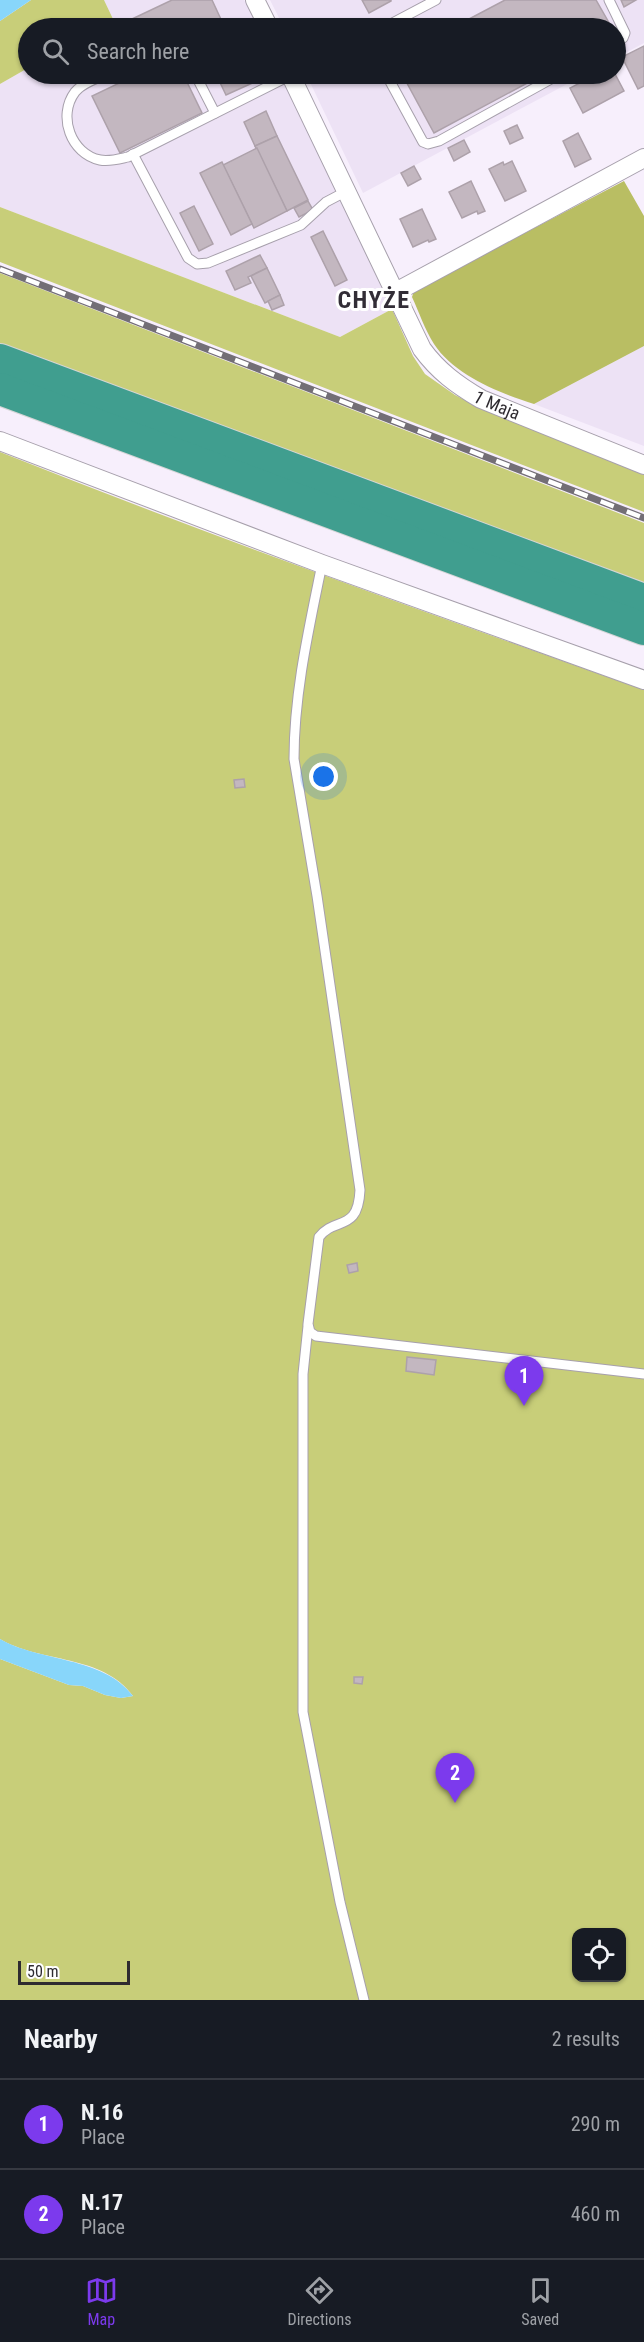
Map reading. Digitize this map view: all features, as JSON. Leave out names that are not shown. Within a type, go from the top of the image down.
[{"type":"highway","points":[[0,360],[644,600]]},
{"type":"highway","points":[[0,389],[644,629]]},
{"type":"street","points":[[255,0],[264,18]]},
{"type":"street","name":"1 Maja","points":[[296,84],[394,293],[422,349],[433,365],[459,387],[516,414],[644,465]]},
{"type":"street","points":[[394,293],[644,158]]},
{"type":"street","points":[[0,441],[322,564],[644,680]]},
{"type":"lane","points":[[402,18],[436,0]]},
{"type":"lane","points":[[609,0],[618,18]]},
{"type":"lane","points":[[86,84],[74,93],[69,105],[67,123],[70,137],[81,150],[99,160],[112,160],[133,154],[272,84]]},
{"type":"lane","points":[[200,84],[215,113]]},
{"type":"lane","points":[[391,84],[423,142],[428,144],[439,141],[542,84]]},
{"type":"lane","points":[[133,154],[188,258],[197,264],[208,263],[301,225],[326,202],[345,192]]},
{"type":"lane","points":[[322,564],[307,634],[294,737],[294,759],[319,908],[360,1203],[354,1215],[347,1222],[324,1232],[319,1238],[308,1324],[303,1374],[303,1712],[340,1902],[364,2000]]},
{"type":"lane","points":[[308,1324],[310,1332],[316,1336],[644,1374]]},
{"type":"shaded area","points":[[104,0],[244,0],[253,18],[113,18]]},
{"type":"shaded area","points":[[270,0],[644,0],[644,43],[626,53],[626,18],[279,18]]},
{"type":"shaded area","points":[[18,74],[18,84],[285,84],[392,309],[340,337],[0,207],[0,84]]},
{"type":"shaded area","points":[[311,84],[567,84],[363,193]]},
{"type":"shaded area","points":[[644,346],[644,446],[534,404]]},
{"type":"green space","points":[[31,0],[104,0],[113,18],[18,18],[18,74],[0,84],[0,21]]},
{"type":"green space","points":[[624,181],[644,216],[644,346],[534,404],[479,382],[443,355],[425,327],[412,297],[414,291]]},
{"type":"green space","points":[[0,207],[340,337],[392,309],[413,356],[425,374],[455,395],[482,409],[644,475],[644,512],[0,262]]},
{"type":"green space","points":[[0,273],[644,523],[644,584],[0,345]]},
{"type":"green space","points":[[0,452],[240,544],[644,690],[644,2000],[0,2000],[0,1659],[69,1685],[83,1686],[105,1695],[121,1698],[133,1696],[120,1682],[105,1673],[88,1666],[16,1647],[0,1639]]},
{"type":"water","points":[[0,0],[31,0],[0,21]]},
{"type":"water","points":[[0,1639],[33,1652],[88,1666],[105,1673],[133,1696],[121,1698],[105,1695],[83,1686],[69,1685],[0,1659]]},
{"type":"building","points":[[172,0],[212,0],[220,18],[134,18]]},
{"type":"building","points":[[362,0],[391,0],[391,1],[369,13]]},
{"type":"building","points":[[505,0],[596,0],[606,18],[471,18]]},
{"type":"building","points":[[621,0],[636,0],[624,7]]},
{"type":"building","points":[[644,46],[644,86],[638,89],[626,65],[626,55]]},
{"type":"building","points":[[117,84],[188,84],[202,113],[120,153],[92,96]]},
{"type":"building","points":[[221,84],[250,84],[226,95]]},
{"type":"building","points":[[407,84],[525,84],[434,133]]},
{"type":"building","points":[[578,84],[620,84],[624,91],[583,113],[570,88]]},
{"type":"building","points":[[266,111],[277,136],[255,146],[244,122]]},
{"type":"building","points":[[517,125],[523,138],[510,144],[504,131]]},
{"type":"building","points":[[578,133],[591,159],[575,167],[563,141]]},
{"type":"building","points":[[277,136],[308,200],[287,211],[255,146]]},
{"type":"building","points":[[464,140],[470,152],[454,161],[448,148]]},
{"type":"building","points":[[257,148],[287,211],[254,228],[223,165]]},
{"type":"building","points":[[512,161],[526,191],[505,201],[489,169],[503,162],[504,165]]},
{"type":"building","points":[[222,162],[252,224],[231,235],[200,173]]},
{"type":"building","points":[[414,166],[421,179],[408,186],[401,173]]},
{"type":"building","points":[[471,181],[485,211],[478,214],[477,211],[462,218],[449,192]]},
{"type":"building","points":[[308,201],[313,210],[299,217],[294,208]]},
{"type":"building","points":[[194,206],[213,244],[199,251],[180,213]]},
{"type":"building","points":[[422,209],[436,239],[413,247],[400,219]]},
{"type":"building","points":[[323,231],[347,280],[335,286],[311,237]]},
{"type":"building","points":[[260,255],[267,268],[248,277],[251,283],[235,290],[226,271]]},
{"type":"building","points":[[267,268],[280,295],[265,303],[251,276]]},
{"type":"building","points":[[280,295],[284,305],[272,310],[268,301]]},
{"type":"building","points":[[244,779],[245,787],[235,788],[234,780]]},
{"type":"building","points":[[357,1263],[358,1271],[349,1273],[347,1265]]},
{"type":"building","points":[[407,1357],[436,1360],[434,1375],[406,1371]]},
{"type":"building","points":[[354,1677],[363,1677],[362,1684],[354,1683]]},
{"type":"railway","points":[[0,269],[644,518]]},
{"type":"place","name":"N.16","points":[[524,1406]]},
{"type":"place","name":"N.17","points":[[455,1803]]},
{"type":"district","name":"CHYŻE","points":[[374,300]]}]
